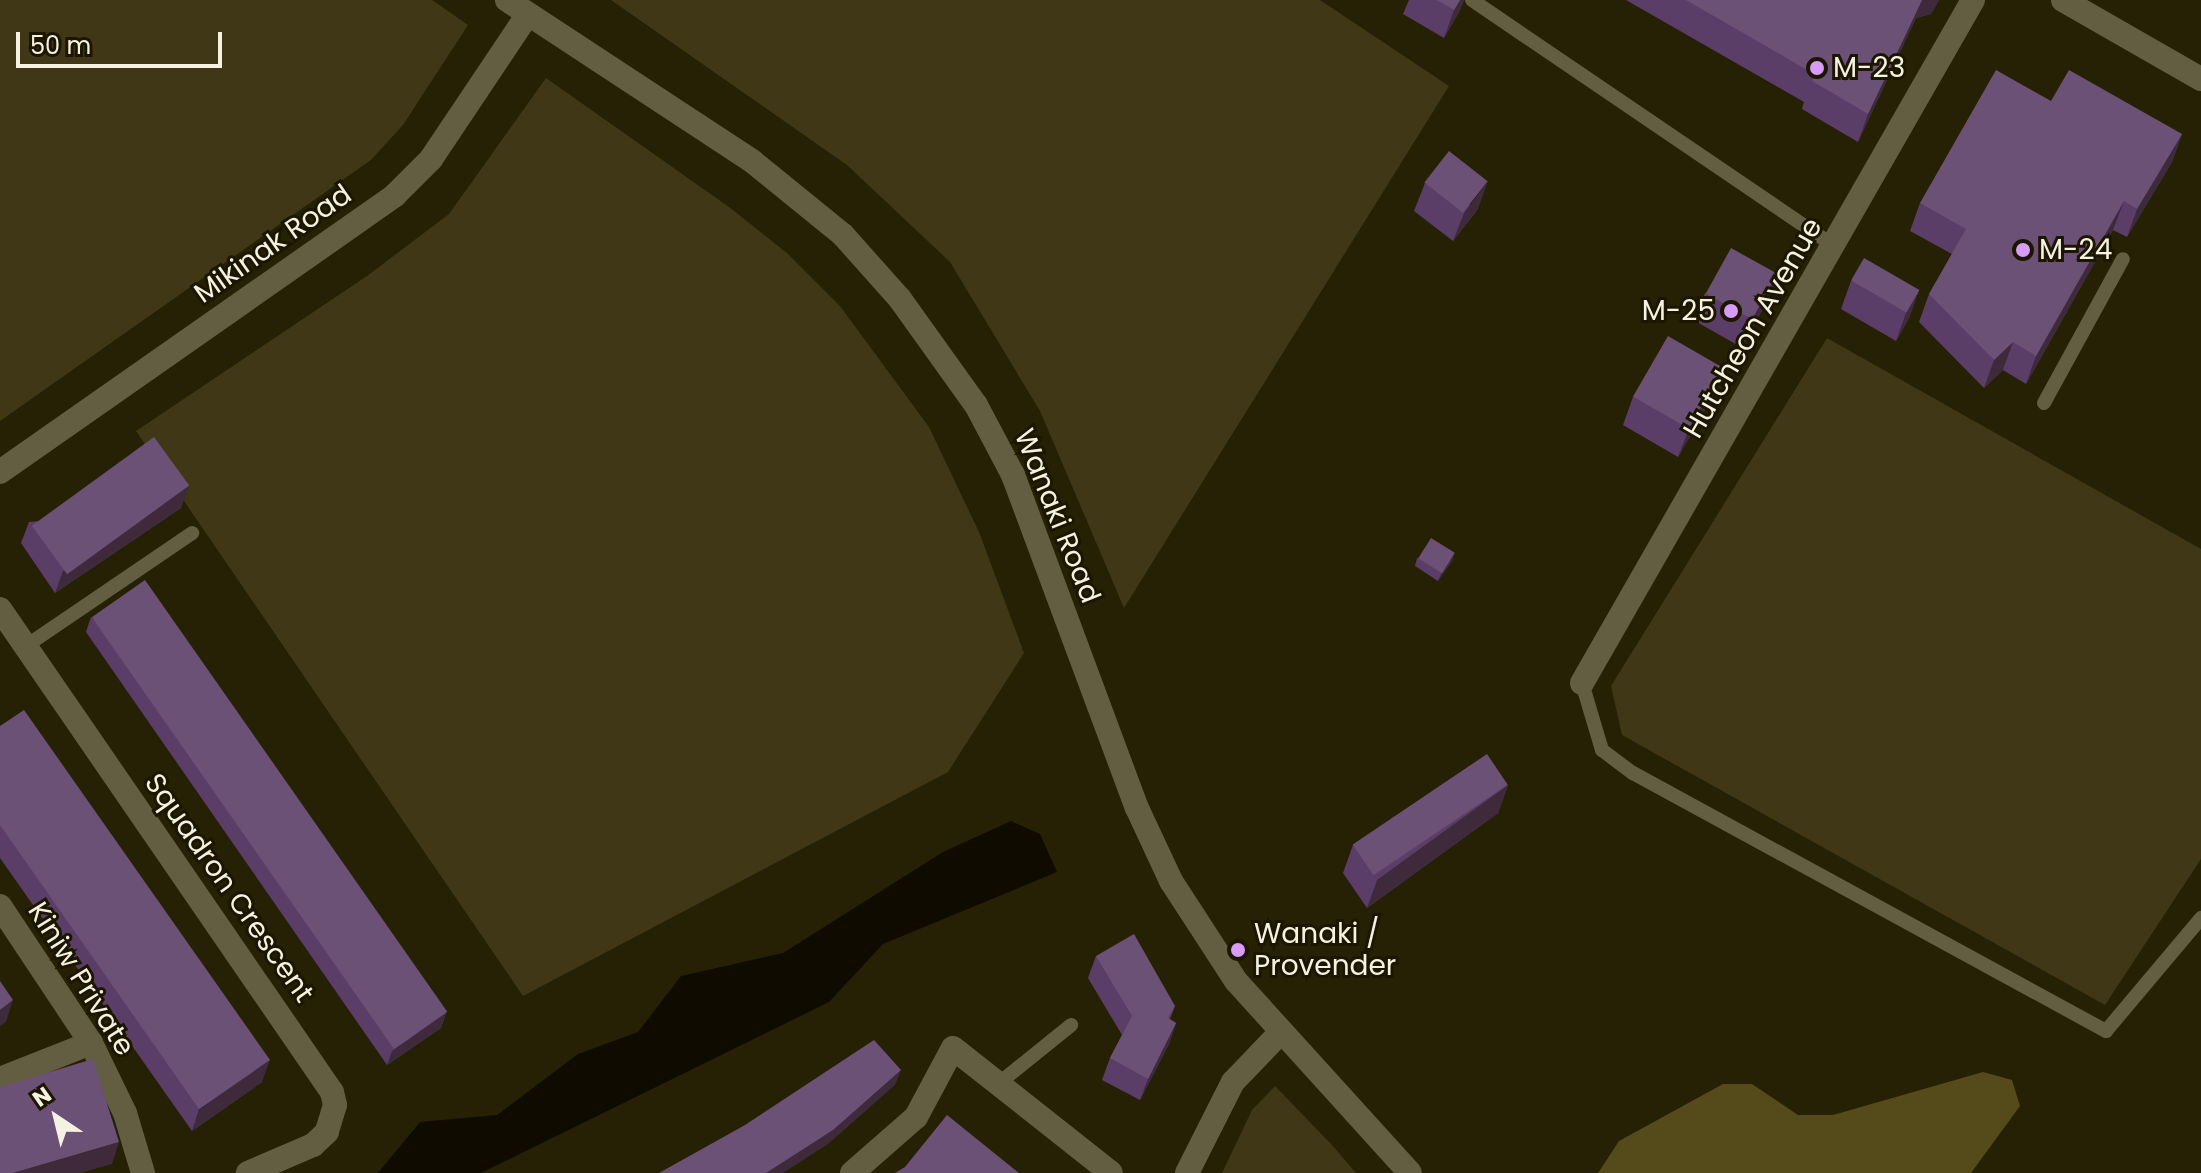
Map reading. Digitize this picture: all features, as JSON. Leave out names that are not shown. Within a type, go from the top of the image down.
[{"type":"street","name":"Wanaki Road","points":[[507,0],[752,161],[812,208],[874,268],[928,337],[976,405],[1013,475],[1159,856],[1204,936],[1280,1033],[1346,1098],[1410,1173]]},
{"type":"street","name":"Hutcheon Avenue","points":[[1582,683],[1835,247],[1973,0]]},
{"type":"street","points":[[2063,0],[2201,79]]},
{"type":"street","name":"Mikinak Road","points":[[0,472],[395,195],[431,159],[528,14]]},
{"type":"street","name":"Squadron Crescent","points":[[0,609],[332,1092],[335,1113],[327,1132],[313,1145],[248,1173]]},
{"type":"street","name":"Kiniw Private","points":[[0,906],[91,1043],[125,1113],[143,1173]]},
{"type":"street","points":[[1187,1173],[1233,1082],[1280,1033]]},
{"type":"street","points":[[0,1079],[91,1043]]},
{"type":"street","points":[[852,1173],[916,1117],[953,1048],[1111,1173]]},
{"type":"lane","points":[[1472,0],[1835,247]]},
{"type":"lane","points":[[2044,403],[2123,259]]},
{"type":"lane","points":[[26,646],[192,533]]},
{"type":"lane","points":[[1582,683],[1602,750],[1633,773],[2106,1031],[2201,918]]},
{"type":"lane","points":[[998,1084],[1071,1025]]},
{"type":"shaded area","points":[[0,0],[432,0],[468,25],[403,125],[371,160],[0,421]]},
{"type":"shaded area","points":[[611,0],[1320,0],[1449,86],[1124,608],[1040,411],[950,262],[847,165]]},
{"type":"shaded area","points":[[546,78],[729,207],[787,253],[840,306],[929,427],[979,532],[1024,653],[948,772],[523,996],[136,431],[367,276],[449,214]]},
{"type":"shaded area","points":[[1827,338],[2201,549],[2201,859],[2105,1005],[1622,735],[1611,686]]},
{"type":"shaded area","points":[[1011,821],[1040,834],[1057,872],[883,944],[829,1002],[481,1173],[378,1173],[420,1122],[497,1115],[578,1054],[638,1032],[681,976],[783,953],[943,852]]},
{"type":"shaded area","points":[[1983,1072],[2012,1080],[2020,1106],[1971,1173],[1598,1173],[1619,1141],[1723,1084],[1752,1084],[1798,1115],[1833,1115]]},
{"type":"shaded area","points":[[1275,1086],[1356,1173],[1222,1173],[1252,1110]]},
{"type":"building","points":[[1437,0],[1460,0],[1454,10]]},
{"type":"building","name":"M-23","points":[[1686,0],[1922,0],[1868,114],[1812,81],[1816,75]]},
{"type":"building","name":"M-24","points":[[1996,70],[2051,101],[2069,70],[2182,134],[2137,209],[2124,201],[2036,356],[2013,342],[1994,360],[1929,294],[1966,229],[1920,203]]},
{"type":"building","points":[[1449,151],[1488,181],[1463,213],[1424,183]]},
{"type":"building","points":[[1731,248],[1777,274],[1752,319],[1706,293]]},
{"type":"building","points":[[1864,258],[1919,290],[1906,313],[1851,281]]},
{"type":"building","points":[[1668,336],[1723,368],[1688,429],[1633,397]]},
{"type":"building","points":[[154,437],[189,486],[67,574],[32,526]]},
{"type":"building","points":[[1431,538],[1455,553],[1442,573],[1418,558]]},
{"type":"building","points":[[145,580],[447,1012],[394,1049],[92,617]]},
{"type":"building","points":[[24,710],[270,1060],[199,1109],[0,825],[0,726]]},
{"type":"building","points":[[1487,754],[1508,785],[1373,875],[1353,845]]},
{"type":"building","points":[[1134,934],[1175,1006],[1168,1018],[1176,1023],[1148,1079],[1110,1058],[1132,1016],[1096,956]]},
{"type":"building","points":[[0,981],[13,1000],[0,1010]]},
{"type":"building","points":[[874,1040],[901,1070],[833,1130],[766,1173],[659,1173],[745,1125]]},
{"type":"building","points":[[93,1059],[119,1142],[13,1173],[0,1173],[0,1087]]},
{"type":"building","points":[[947,1115],[1019,1173],[895,1173],[905,1167]]},
{"type":"place","name":"M-23","points":[[1817,68]]},
{"type":"place","name":"M-24","points":[[2023,250]]},
{"type":"place","name":"M-25","points":[[1731,311]]},
{"type":"place","name":"Wanaki / Provender","points":[[1238,950]]}]
